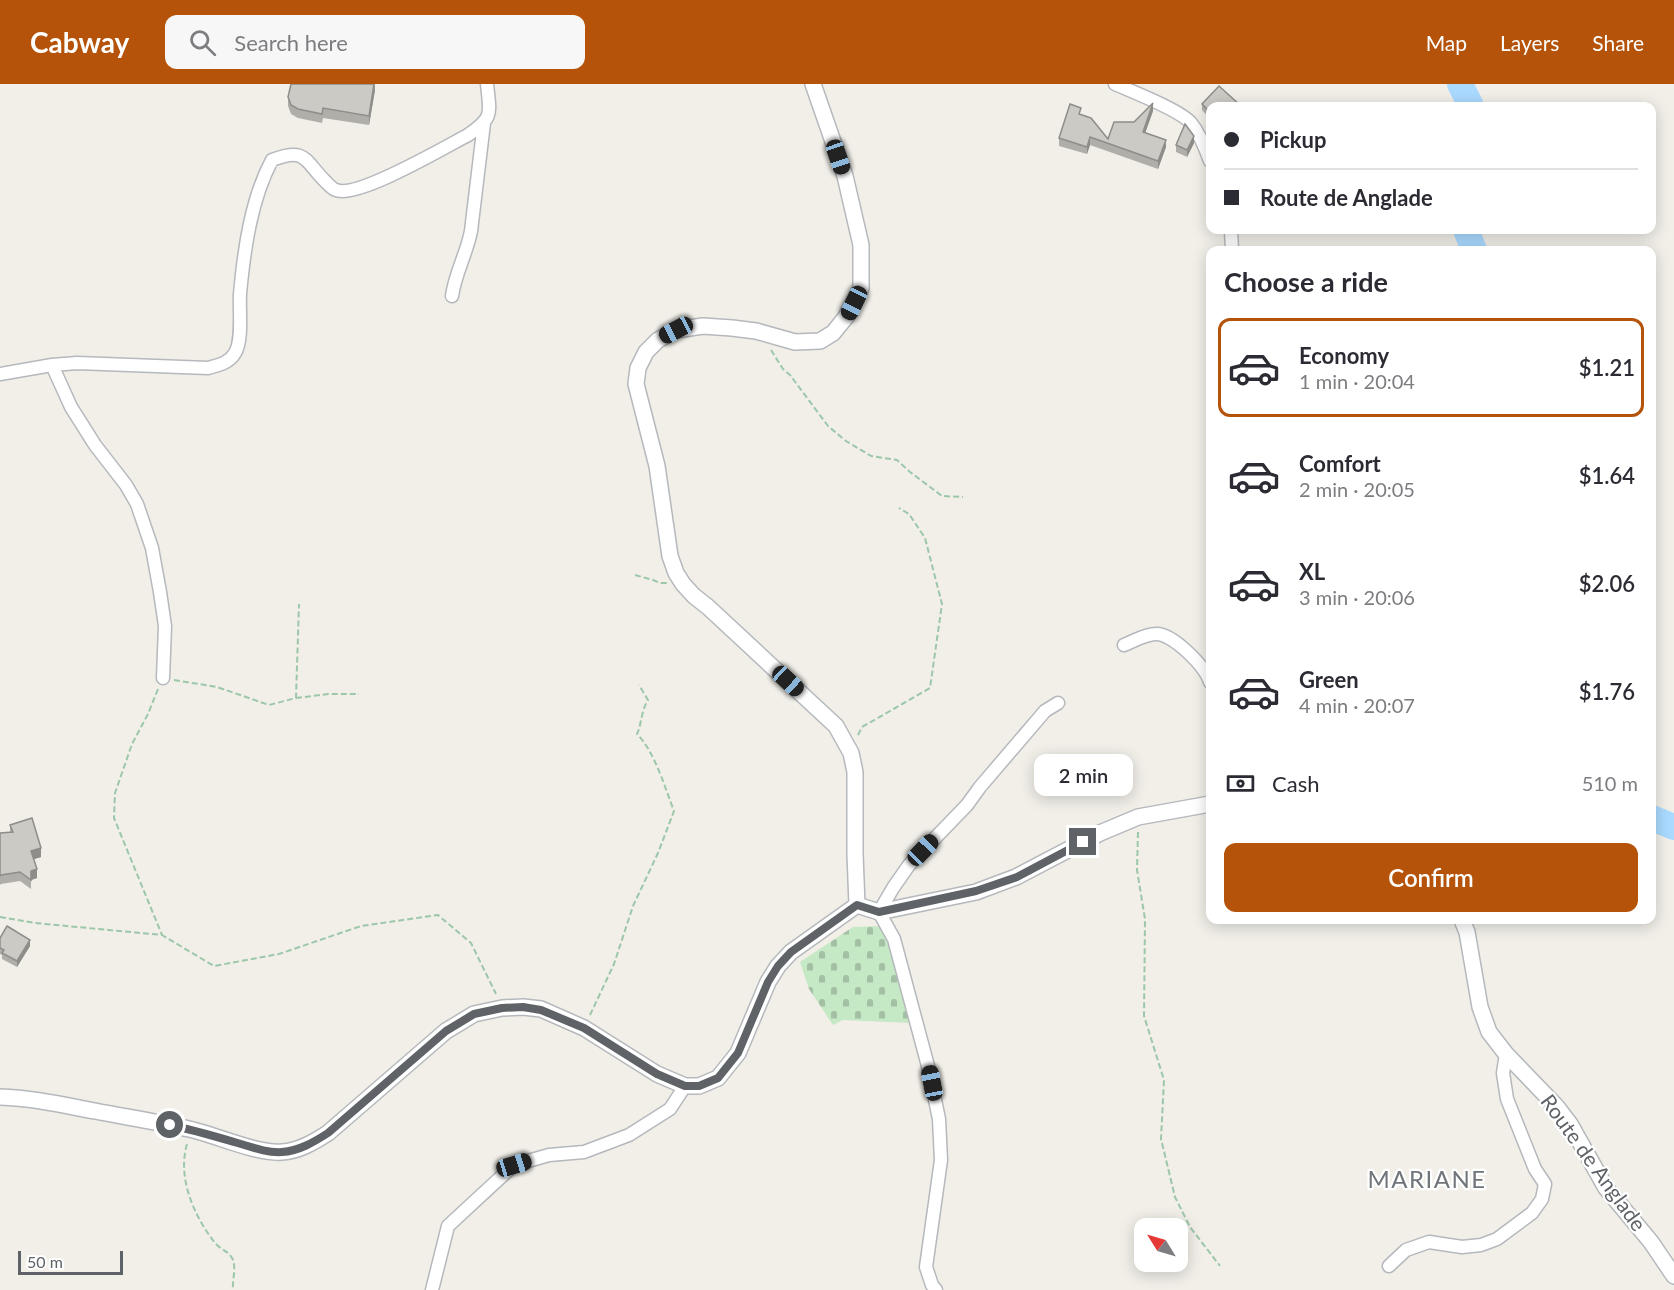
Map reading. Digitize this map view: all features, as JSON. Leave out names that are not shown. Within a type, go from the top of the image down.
[{"type":"street","points":[[452,296],[455,275],[468,246],[475,205],[484,123],[489,114],[487,84]]},
{"type":"street","points":[[813,84],[845,176],[861,245],[861,288],[846,317],[833,333],[820,341],[795,342],[756,331],[703,326],[676,330],[658,340],[646,352],[638,368],[636,384],[657,466],[670,556],[676,573],[694,596],[836,726],[851,753],[855,772],[857,905]]},
{"type":"street","points":[[1115,84],[1176,112],[1189,121],[1201,137],[1206,150]]},
{"type":"street","points":[[0,374],[77,363],[208,368],[227,363],[236,352],[239,339],[243,258],[257,196],[265,172],[272,160],[288,154],[304,157],[325,182],[336,190],[351,191],[394,174],[468,135],[484,123]]},
{"type":"street","points":[[52,365],[71,407],[95,446],[126,484],[137,504],[152,548],[160,592],[165,626],[163,678]]},
{"type":"street","points":[[1125,645],[1157,633],[1167,636],[1196,658],[1206,672]]},
{"type":"street","points":[[879,912],[909,865],[967,805],[1046,711],[1058,703]]},
{"type":"street","points":[[857,905],[879,912],[976,891],[1017,877],[1100,833],[1138,817],[1206,805]]},
{"type":"street","points":[[0,1097],[44,1102],[191,1129],[266,1151],[281,1152],[312,1144],[328,1133],[446,1031],[474,1014],[502,1008],[523,1007],[541,1010],[584,1028],[657,1074],[685,1086],[699,1086],[718,1078],[738,1053],[768,982],[778,966],[791,952],[857,905]]},
{"type":"street","points":[[879,912],[894,939],[928,1065],[939,1119],[941,1160],[926,1267],[936,1290]]},
{"type":"street","name":"Route de Anglade","points":[[1464,924],[1480,1007],[1489,1032],[1570,1124],[1606,1188],[1651,1242],[1674,1276]]},
{"type":"street","points":[[1389,1266],[1406,1250],[1429,1242],[1462,1248],[1497,1239],[1532,1213],[1542,1198],[1545,1184],[1535,1169],[1507,1099],[1503,1073],[1506,1054]]},
{"type":"street","points":[[432,1290],[448,1226],[514,1165],[549,1155],[584,1152],[629,1135],[670,1109],[685,1086]]},
{"type":"path","points":[[756,331],[828,426],[846,441],[871,456],[897,460],[942,496],[963,497]]},
{"type":"path","points":[[846,744],[860,733],[862,727],[930,688],[942,604],[925,538],[909,514],[899,508]]},
{"type":"path","points":[[635,575],[660,583],[683,584]]},
{"type":"path","points":[[296,698],[299,604]]},
{"type":"path","points":[[162,935],[114,818],[115,793],[132,744],[163,678],[217,687],[269,705],[296,698],[328,694],[359,694]]},
{"type":"path","points":[[584,1028],[614,964],[633,906],[658,853],[674,811],[644,741],[637,734],[644,706],[648,700],[639,685]]},
{"type":"path","points":[[1138,817],[1137,870],[1145,919],[1144,1016],[1164,1080],[1161,1139],[1175,1197],[1190,1227],[1221,1266]]},
{"type":"path","points":[[0,917],[35,923],[162,935],[214,966],[279,954],[361,926],[438,915],[471,943],[502,1008]]},
{"type":"path","points":[[191,1129],[185,1150],[183,1173],[192,1202],[205,1228],[218,1246],[233,1259],[235,1268],[232,1279],[233,1290]]},
{"type":"green space","points":[[881,926],[888,930],[912,1023],[843,1020],[833,1025],[809,989],[800,962],[853,927]]},
{"type":"building","points":[[291,84],[374,84],[369,116],[323,108],[322,114],[298,109],[291,105],[288,97]]},
{"type":"building","points":[[1219,86],[1237,102],[1206,102],[1206,108],[1202,104]]},
{"type":"building","points":[[1153,103],[1143,132],[1166,140],[1158,161],[1090,137],[1087,147],[1059,138],[1070,104],[1081,108],[1079,114],[1091,118],[1108,139],[1114,122],[1134,122]]},
{"type":"building","points":[[1185,124],[1194,136],[1187,150],[1176,145]]},
{"type":"building","points":[[32,818],[41,848],[31,851],[37,869],[31,871],[31,880],[20,872],[0,876],[0,833],[13,832],[10,825]]},
{"type":"building","points":[[7,926],[30,940],[17,961],[2,953],[4,950],[0,948],[0,938]]},
{"type":"waterway","points":[[1460,84],[1469,102]]},
{"type":"waterway","points":[[1468,234],[1472,246]]},
{"type":"waterway","points":[[1656,820],[1674,827]]},
{"type":"district","name":"MARIANE","points":[[1427,1180]]},
{"type":"route","points":[[170,1125],[266,1151],[295,1150],[312,1144],[328,1133],[446,1031],[474,1014],[502,1008],[523,1007],[541,1010],[584,1028],[675,1083],[699,1086],[718,1078],[738,1053],[768,982],[778,966],[791,952],[857,905],[879,912],[976,891],[1017,877],[1083,842]]}]
